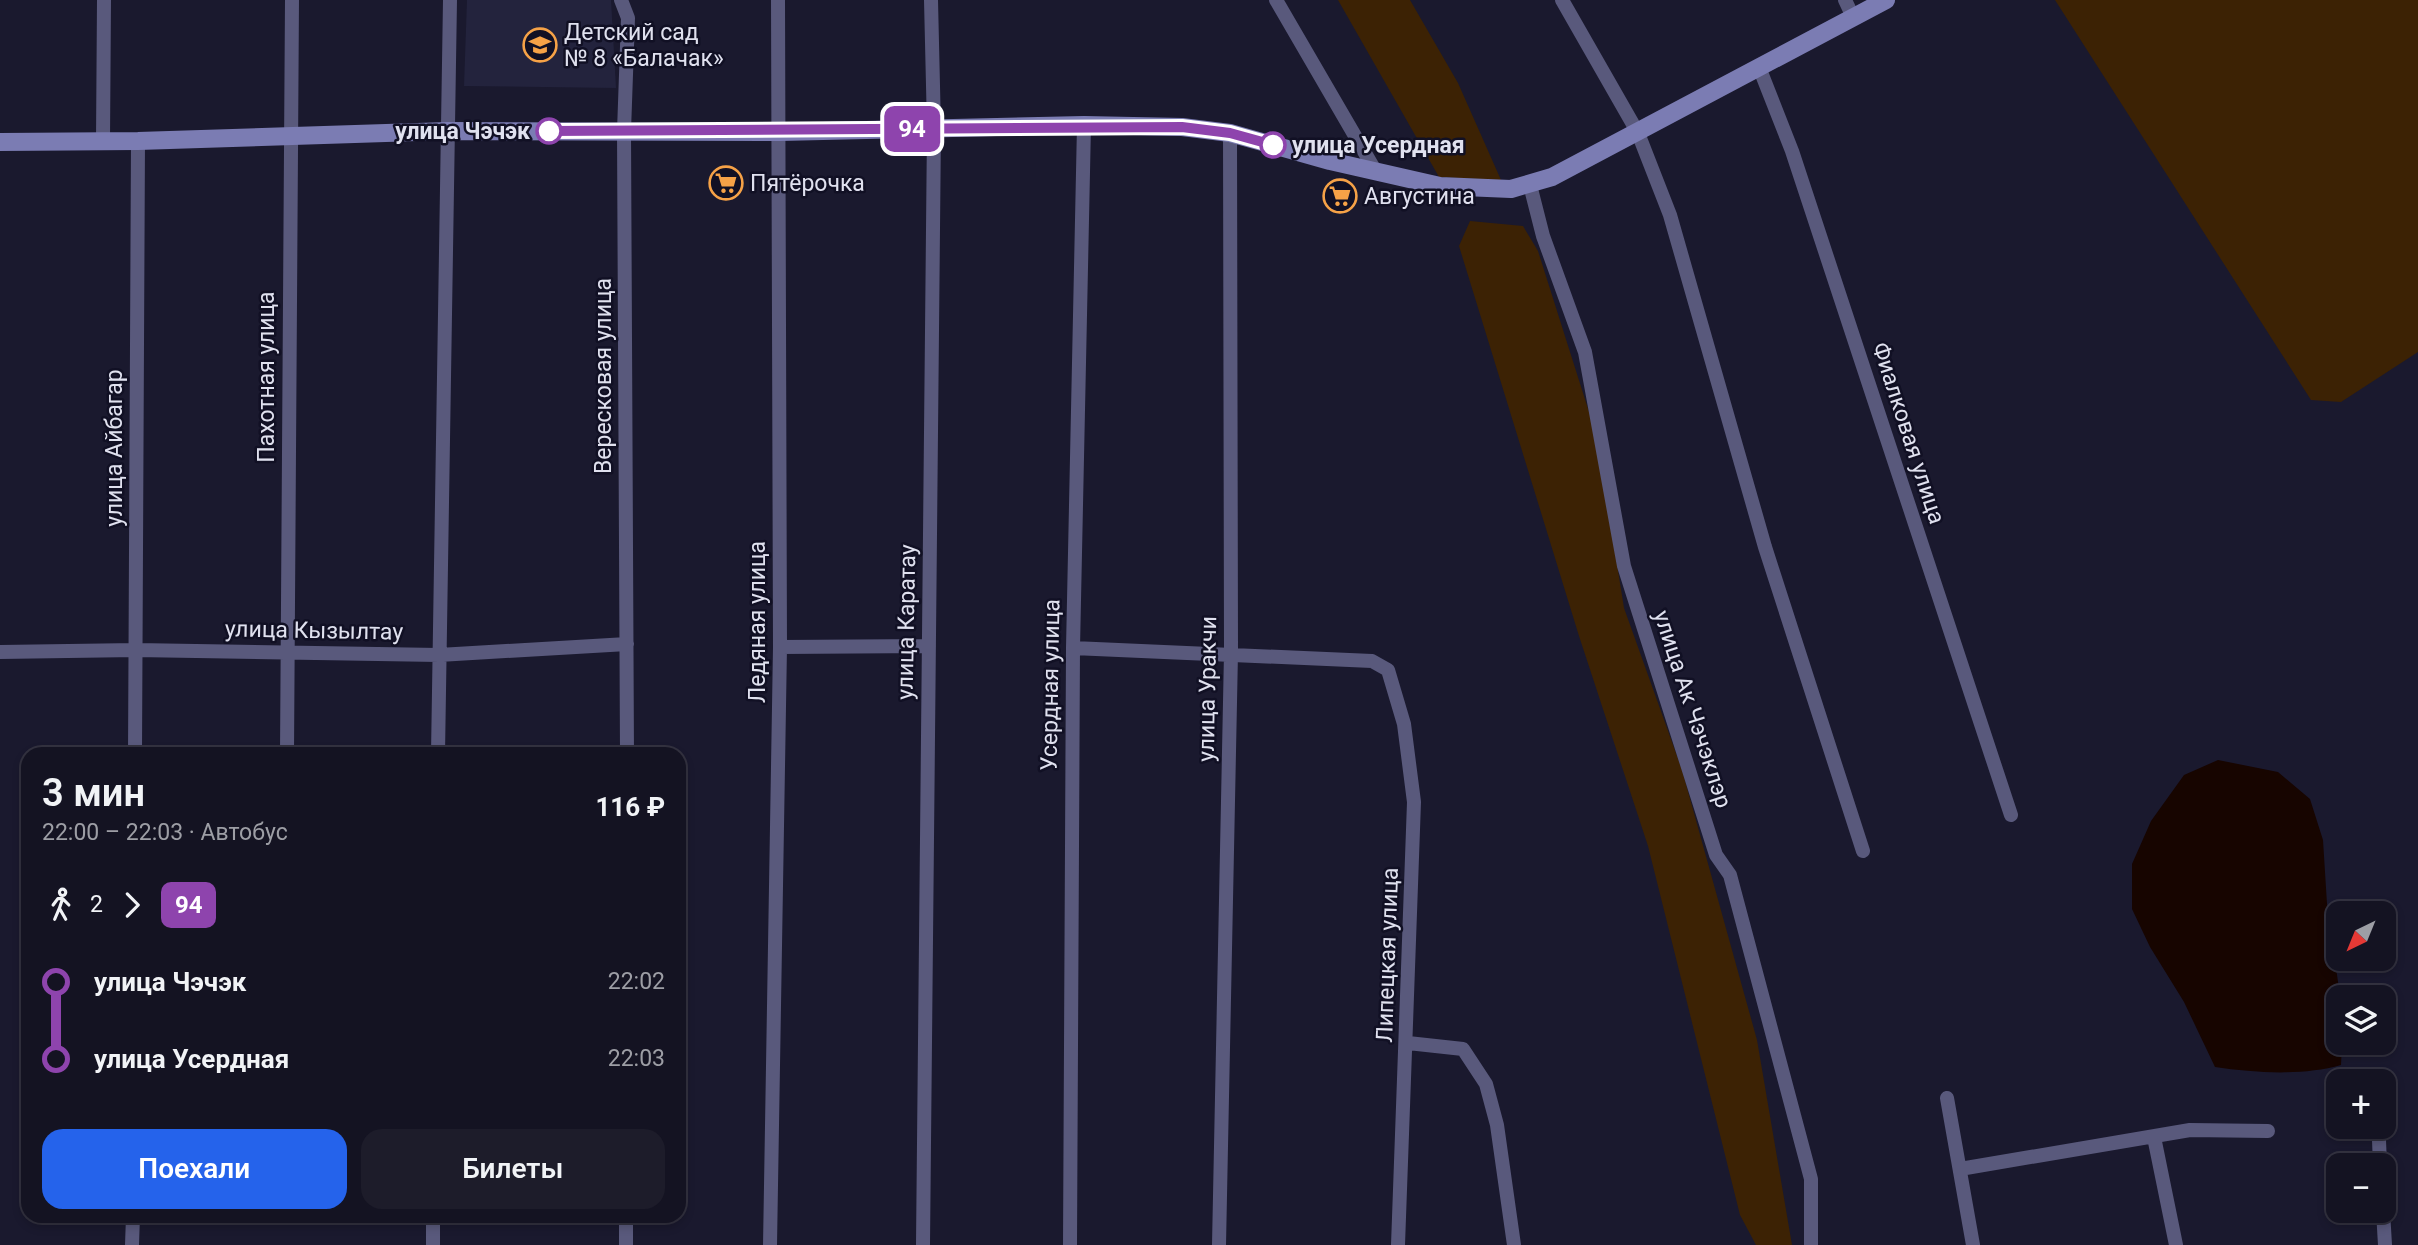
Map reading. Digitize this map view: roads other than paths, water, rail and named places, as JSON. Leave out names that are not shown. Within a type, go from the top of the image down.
[{"type":"street","points":[[103,139],[104,0]]},
{"type":"street","name":"Пахотная улица","points":[[286,747],[292,0]]},
{"type":"street","points":[[438,747],[450,0]]},
{"type":"street","name":"Вересковая улица","points":[[621,0],[628,18],[624,131],[627,747]]},
{"type":"street","name":"Ледяная улица","points":[[770,1245],[780,648],[778,0]]},
{"type":"street","name":"улица Каратау","points":[[923,1245],[933,128],[931,0]]},
{"type":"street","points":[[1276,0],[1376,172]]},
{"type":"street","points":[[1562,0],[1638,133],[1670,215],[1765,547],[1863,851]]},
{"type":"street","points":[[1845,0],[1853,17]]},
{"type":"street","points":[[0,142],[103,139],[138,141],[448,131],[780,132],[1084,125],[1182,127],[1230,133],[1376,172],[1453,187],[1511,189],[1530,185],[1638,133],[1886,0]]},
{"type":"street","name":"Фиалковая улица","points":[[1759,67],[1792,151],[2011,815]]},
{"type":"street","name":"Усердная улица","points":[[1070,1245],[1073,648],[1084,125]]},
{"type":"street","name":"улица Уракчи","points":[[1219,1245],[1231,653],[1230,133]]},
{"type":"street","name":"улица Айбагар","points":[[135,747],[138,141]]},
{"type":"street","name":"улица Ак Чэчэклэр","points":[[1530,185],[1544,236],[1585,352],[1624,566],[1716,855],[1731,875],[1811,1179],[1811,1245]]},
{"type":"street","name":"улица Кызылтау","points":[[0,652],[136,650],[439,655],[627,644]]},
{"type":"street","points":[[780,648],[929,646]]},
{"type":"street","points":[[1073,648],[1231,653]]},
{"type":"street","name":"Липецкая улица","points":[[1231,653],[1371,661],[1388,670],[1404,724],[1414,802],[1408,1043],[1398,1245]]},
{"type":"street","points":[[1408,1043],[1462,1049],[1486,1084],[1499,1137],[1514,1245]]},
{"type":"street","points":[[1947,1098],[1973,1245]]},
{"type":"street","points":[[1959,1169],[2190,1130],[2268,1131]]},
{"type":"street","points":[[2154,1137],[2176,1245]]},
{"type":"street","points":[[2379,1140],[2380,1153]]},
{"type":"street","points":[[132,1223],[132,1245]]},
{"type":"street","points":[[433,1223],[433,1245]]},
{"type":"street","points":[[626,1223],[626,1245]]},
{"type":"street","points":[[2384,1223],[2385,1245]]},
{"type":"place","name":"Детский сад № 8 «Балачак»","points":[[540,45]]},
{"type":"place","name":"улица Чэчэк","points":[[549,131]]},
{"type":"place","name":"улица Усердная","points":[[1273,145]]},
{"type":"place","name":"Пятёрочка","points":[[726,183]]},
{"type":"place","name":"Августина","points":[[1340,196]]}]
